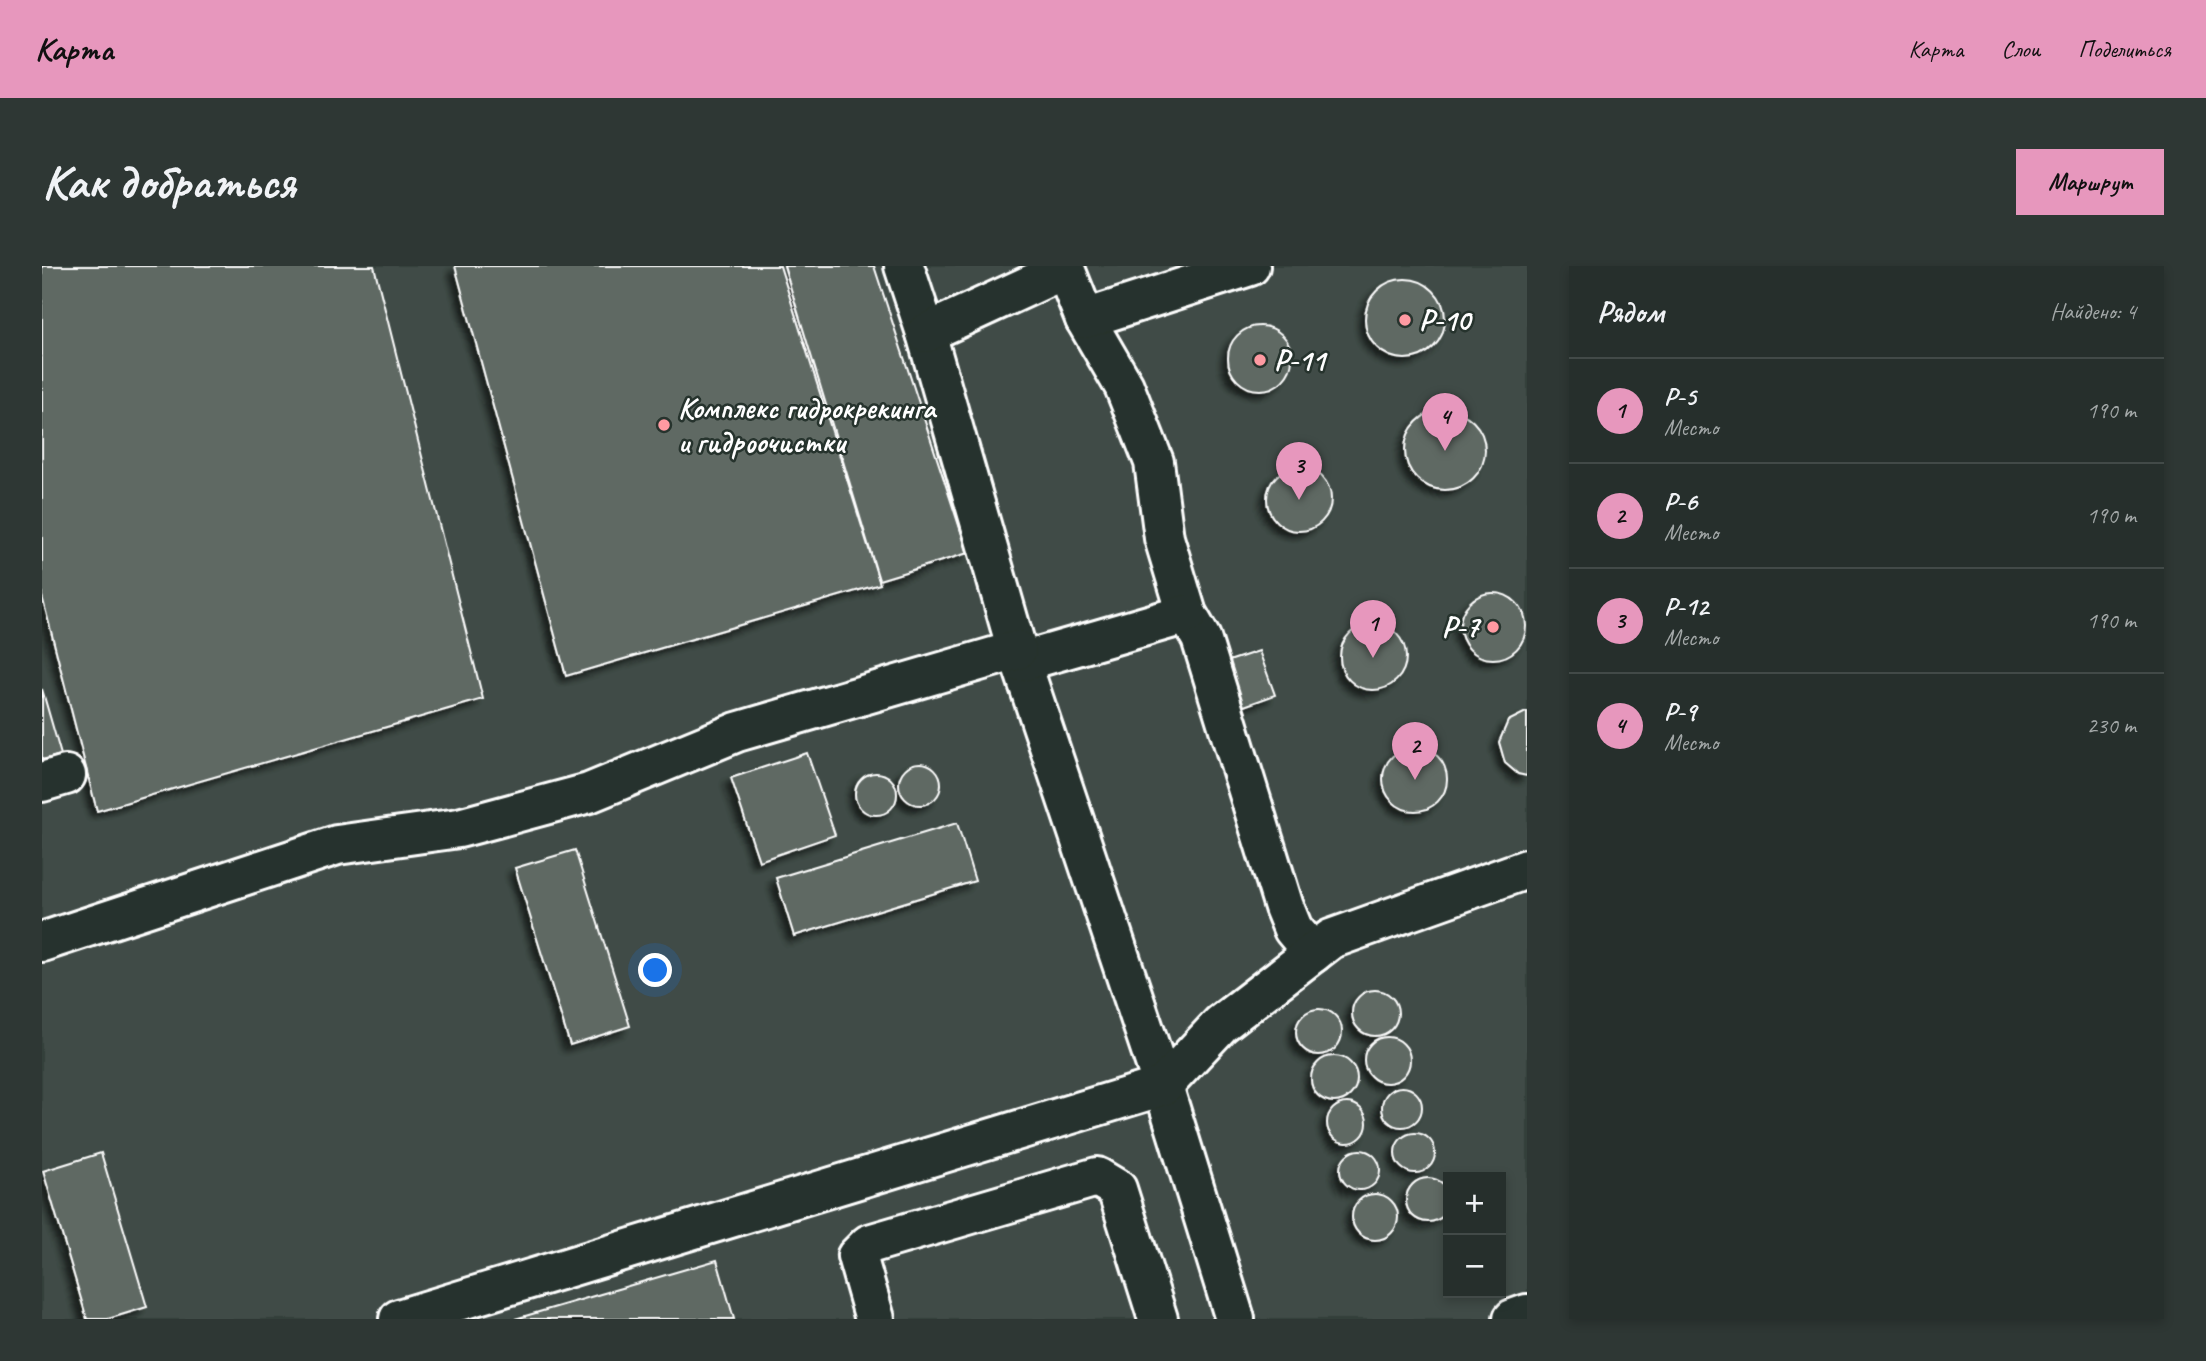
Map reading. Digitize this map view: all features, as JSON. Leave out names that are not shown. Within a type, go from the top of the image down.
[{"type":"lane","points":[[904,266],[926,333],[1019,656],[1163,1086],[1234,1319]]},
{"type":"lane","points":[[1085,319],[1250,266]]},
{"type":"lane","points":[[926,333],[1065,268],[1085,319],[1124,387],[1154,462],[1164,538],[1186,614],[1201,638],[1284,907],[1293,929],[1313,953]]},
{"type":"lane","points":[[42,942],[337,845],[458,828],[589,793],[737,732],[1186,614]]},
{"type":"lane","points":[[399,1319],[1163,1086],[1221,1024],[1331,939],[1527,869]]},
{"type":"lane","points":[[875,1319],[858,1256],[869,1244],[1097,1177],[1117,1189],[1158,1319]]},
{"type":"lane","points":[[1513,1319],[1527,1314]]},
{"type":"shaded area","points":[[42,266],[1527,266],[1527,1319],[42,1319]]},
{"type":"building","points":[[42,266],[374,266],[483,699],[97,811],[42,596]]},
{"type":"building","name":"Комплекс гидрокрекинга и гидроочистки","points":[[455,266],[780,266],[880,584],[566,676]]},
{"type":"building","points":[[784,266],[874,266],[968,553],[879,580]]},
{"type":"building","name":"Р-10","points":[[1405,279],[1420,282],[1433,291],[1442,304],[1445,319],[1442,334],[1433,347],[1420,356],[1405,359],[1390,356],[1377,347],[1368,334],[1365,319],[1368,304],[1377,291],[1390,282]]},
{"type":"building","name":"Р-11","points":[[1254,326],[1266,326],[1283,335],[1290,346],[1290,370],[1283,381],[1266,390],[1254,390],[1242,385],[1233,376],[1228,364],[1228,352],[1233,340],[1242,331]]},
{"type":"building","points":[[1445,410],[1460,413],[1473,422],[1482,435],[1485,450],[1482,465],[1473,478],[1460,487],[1445,490],[1430,487],[1417,478],[1408,465],[1405,450],[1408,435],[1417,422],[1430,413]]},
{"type":"building","points":[[1293,467],[1305,467],[1322,476],[1329,487],[1329,511],[1322,522],[1305,531],[1293,531],[1281,526],[1272,517],[1267,505],[1267,493],[1272,481],[1281,472]]},
{"type":"building","name":"Р-7","points":[[1493,593],[1516,603],[1526,626],[1516,649],[1493,659],[1470,649],[1460,626],[1470,603]]},
{"type":"building","points":[[1373,624],[1396,634],[1406,657],[1396,680],[1373,690],[1350,680],[1340,657],[1350,634]]},
{"type":"building","points":[[1259,651],[1275,695],[1233,710],[1217,665]]},
{"type":"building","points":[[42,689],[61,755],[42,760]]},
{"type":"building","points":[[1527,712],[1527,776],[1518,774],[1505,763],[1499,742],[1508,721]]},
{"type":"building","points":[[1409,747],[1421,747],[1438,756],[1445,767],[1445,791],[1438,802],[1421,811],[1409,811],[1397,806],[1388,797],[1383,785],[1383,773],[1388,761],[1397,752]]},
{"type":"building","points":[[807,753],[835,835],[759,861],[731,778]]},
{"type":"building","points":[[920,763],[935,769],[941,784],[935,799],[920,805],[905,799],[899,784],[905,769]]},
{"type":"building","points":[[876,773],[891,779],[897,794],[891,809],[876,815],[861,809],[855,794],[861,779]]},
{"type":"building","points":[[957,823],[975,881],[794,936],[776,878]]},
{"type":"building","points":[[575,850],[630,1026],[570,1045],[515,868]]},
{"type":"building","points":[[1375,990],[1391,997],[1398,1013],[1391,1029],[1375,1036],[1359,1029],[1352,1013],[1359,997]]},
{"type":"building","points":[[1319,1009],[1335,1016],[1342,1032],[1335,1048],[1319,1055],[1303,1048],[1296,1032],[1303,1016]]},
{"type":"building","points":[[1387,1037],[1403,1044],[1410,1060],[1403,1076],[1387,1083],[1371,1076],[1364,1060],[1371,1044]]},
{"type":"building","points":[[1334,1056],[1350,1063],[1357,1079],[1350,1095],[1334,1102],[1318,1095],[1311,1079],[1318,1063]]},
{"type":"building","points":[[1402,1087],[1416,1093],[1422,1107],[1416,1121],[1402,1127],[1388,1121],[1382,1107],[1388,1093]]},
{"type":"building","points":[[1347,1103],[1361,1109],[1367,1123],[1361,1137],[1347,1143],[1333,1137],[1327,1123],[1333,1109]]},
{"type":"building","points":[[1415,1133],[1429,1139],[1435,1153],[1429,1167],[1415,1173],[1401,1167],[1395,1153],[1401,1139]]},
{"type":"building","points":[[1360,1150],[1374,1156],[1380,1170],[1374,1184],[1360,1190],[1346,1184],[1340,1170],[1346,1156]]},
{"type":"building","points":[[101,1153],[147,1307],[108,1319],[87,1319],[43,1171]]},
{"type":"building","points":[[1419,1179],[1437,1179],[1443,1183],[1443,1217],[1437,1221],[1419,1221],[1407,1209],[1407,1191]]},
{"type":"building","points":[[1375,1194],[1391,1201],[1398,1217],[1391,1233],[1375,1240],[1359,1233],[1352,1217],[1359,1201]]},
{"type":"building","points":[[717,1260],[734,1319],[515,1319]]},
{"type":"place","name":"Р-10","points":[[1405,320]]},
{"type":"place","name":"Р-11","points":[[1260,360]]},
{"type":"place","name":"Комплекс гидрокрекинга и гидроочистки","points":[[664,425]]},
{"type":"place","name":"Р-9","points":[[1445,451]]},
{"type":"place","name":"Р-12","points":[[1299,500]]},
{"type":"place","name":"Р-7","points":[[1493,627]]},
{"type":"place","name":"Р-5","points":[[1373,658]]},
{"type":"place","name":"Р-6","points":[[1415,780]]}]
